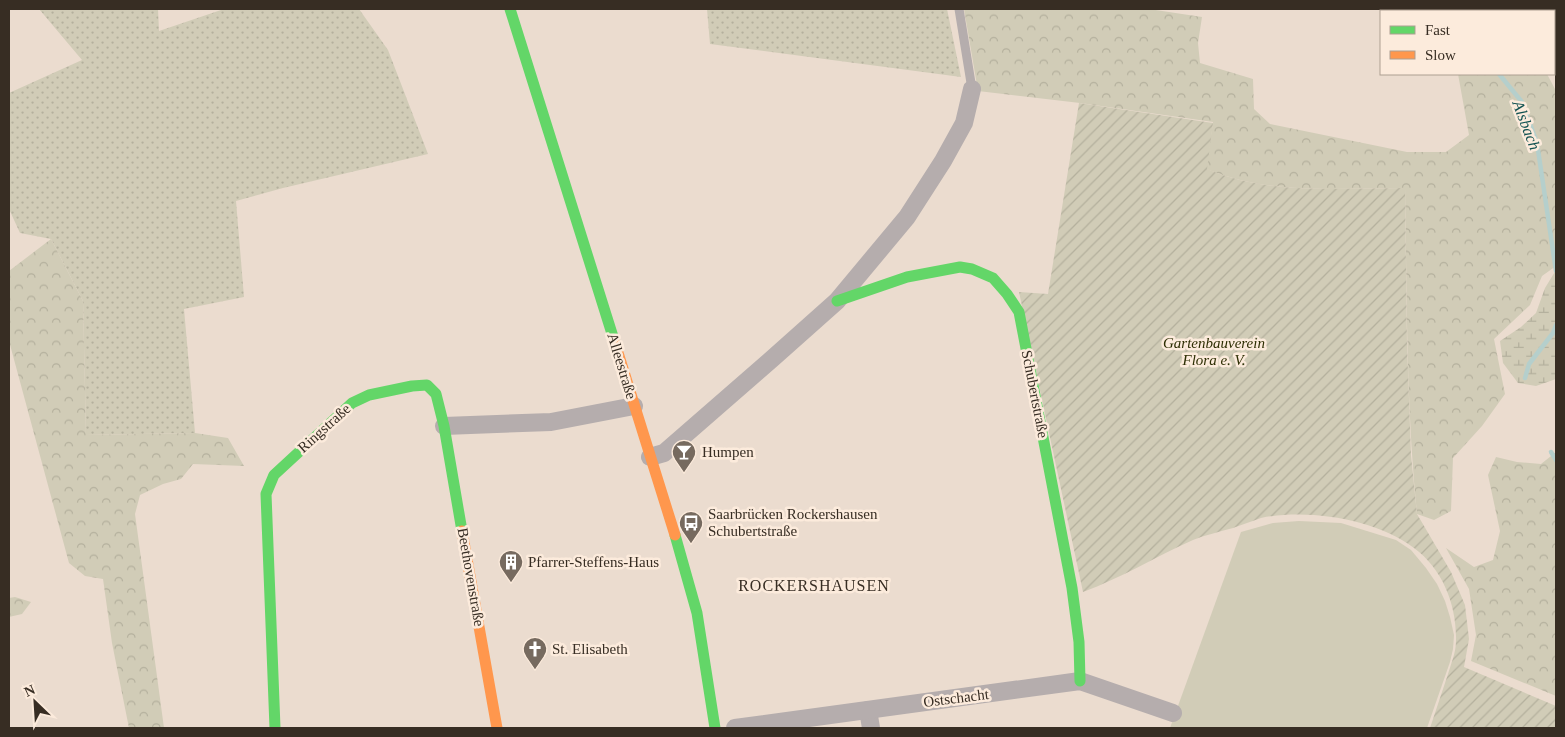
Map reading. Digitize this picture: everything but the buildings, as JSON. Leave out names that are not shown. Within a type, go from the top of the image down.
[{"type":"street","name":"Alleestraße","points":[[510,9],[688,578],[697,613],[715,728]]},
{"type":"street","name":"Schubertstraße","points":[[650,457],[664,453],[836,301],[907,217],[943,161],[964,123],[972,89]]},
{"type":"street","name":"Schubertstraße","points":[[836,301],[907,277],[960,267],[972,269],[993,278],[1008,294],[1019,312],[1072,588],[1079,642],[1080,681]]},
{"type":"street","name":"Ringstraße","points":[[275,728],[266,494],[274,475],[352,403],[368,395],[412,386],[428,386],[436,394],[444,426]]},
{"type":"street","points":[[444,426],[551,422],[634,406]]},
{"type":"street","name":"Beethovenstraße","points":[[444,426],[498,728]]},
{"type":"street","name":"Ostschacht","points":[[735,728],[1080,681],[1173,713]]},
{"type":"street","points":[[868,710],[871,728]]},
{"type":"lane","name":"Schubertstraße","points":[[959,9],[972,89]]},
{"type":"green space","points":[[39,9],[158,9],[159,31],[224,9],[359,9],[388,50],[428,154],[236,201],[244,297],[184,309],[195,433],[86,435],[83,301],[51,239],[20,233],[9,209],[9,93],[82,60]]},
{"type":"green space","points":[[707,9],[947,9],[961,77],[710,44]]},
{"type":"green space","points":[[964,9],[1149,9],[1202,17],[1198,43],[1200,63],[1253,79],[1254,109],[1270,124],[1407,152],[1446,152],[1469,135],[1458,75],[1548,75],[1556,91],[1556,266],[1542,276],[1530,305],[1494,339],[1505,394],[1482,426],[1453,458],[1451,511],[1434,520],[1417,514],[1409,392],[1405,188],[1280,187],[1240,180],[1206,169],[1213,122],[978,91]]},
{"type":"green space","points":[[1386,9],[1490,9],[1488,10]]},
{"type":"green space","name":"Gartenbauverein Flora e. V.","points":[[1079,103],[1213,123],[1207,169],[1240,180],[1281,187],[1301,188],[1405,188],[1411,455],[1417,514],[1451,572],[1465,605],[1469,639],[1464,667],[1556,706],[1556,728],[1430,728],[1455,649],[1456,628],[1451,602],[1433,566],[1414,548],[1398,538],[1361,523],[1320,515],[1299,514],[1261,518],[1193,540],[1083,592],[1019,292],[1048,294]]},
{"type":"green space","points":[[51,239],[83,301],[86,435],[195,433],[228,438],[244,466],[193,464],[181,479],[163,484],[140,495],[135,514],[164,728],[129,728],[112,643],[103,579],[85,576],[69,563],[9,341],[9,271]]},
{"type":"green space","points":[[1556,270],[1556,379],[1536,386],[1518,383],[1503,363],[1500,341],[1521,327],[1536,313],[1545,288]]},
{"type":"green space","points":[[1556,452],[1556,696],[1471,661],[1476,635],[1469,589],[1446,548],[1474,567],[1493,560],[1500,531],[1488,475],[1496,457],[1517,462],[1541,464]]},
{"type":"green space","points":[[1299,521],[1341,523],[1396,540],[1411,550],[1437,584],[1445,601],[1454,635],[1450,662],[1427,728],[1170,728],[1241,532],[1273,523]]},
{"type":"green space","points":[[15,597],[31,602],[22,614],[9,617],[9,598]]},
{"type":"waterway","name":"Alsbach","points":[[1500,75],[1522,102],[1537,143],[1556,271]]},
{"type":"waterway","name":"Alsbach","points":[[1525,378],[1529,364],[1553,333],[1556,325]]},
{"type":"waterway","name":"Alsbach","points":[[1551,452],[1556,460]]},
{"type":"traffic: fast","points":[[510,9],[614,340]]},
{"type":"traffic: fast","points":[[837,301],[907,277],[960,267],[972,269],[993,278],[1019,312],[1072,588],[1079,642],[1080,681]]},
{"type":"traffic: fast","points":[[275,728],[266,494],[274,475],[352,403],[369,395],[412,386],[427,385],[436,394],[444,426],[462,531]]},
{"type":"traffic: fast","points":[[675,535],[697,613],[715,728]]},
{"type":"traffic: slow","points":[[614,340],[675,535]]},
{"type":"traffic: slow","points":[[462,531],[497,728]]},
{"type":"place","name":"Humpen","points":[[684,473]]},
{"type":"place","name":"Saarbrücken Rockershausen Schubertstraße","points":[[691,544]]},
{"type":"place","name":"Pfarrer-Steffens-Haus","points":[[511,583]]},
{"type":"place","name":"St. Elisabeth","points":[[535,670]]},
{"type":"district","name":"ROCKERSHAUSEN","points":[[814,585]]}]
